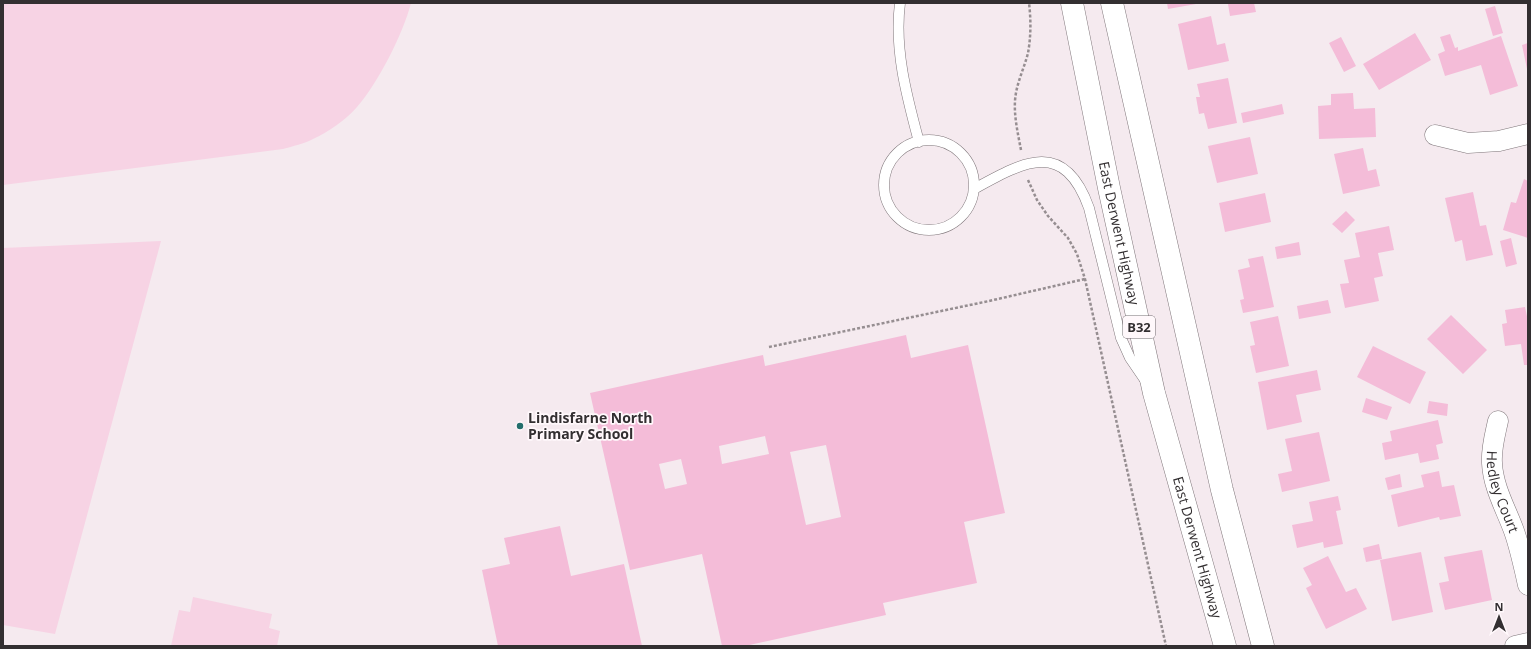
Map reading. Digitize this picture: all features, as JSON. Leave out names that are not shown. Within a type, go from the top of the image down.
[{"type":"main road","name":"East Derwent Highway","points":[[1072,3],[1109,188],[1154,393],[1225,646]]},
{"type":"main road","points":[[1112,3],[1222,490],[1263,646]]},
{"type":"street","points":[[1435,135],[1468,143],[1499,141],[1528,134]]},
{"type":"street","name":"Hedley Court","points":[[1498,421],[1492,449],[1492,465],[1503,506],[1520,549],[1528,585]]},
{"type":"street","points":[[1515,646],[1528,643]]},
{"type":"lane","points":[[900,3],[899,42],[902,68],[908,100],[919,142]]},
{"type":"lane","points":[[933,140],[947,144],[959,151],[968,162],[973,175],[974,189],[970,203],[960,218],[952,224],[940,229],[928,230],[916,228],[904,223],[894,214],[888,203],[884,190],[885,177],[889,165],[897,154],[907,146],[919,142],[933,140]]},
{"type":"lane","points":[[974,189],[1024,164],[1040,161],[1054,164],[1075,178],[1084,193],[1089,208],[1120,338],[1130,358],[1154,393]]},
{"type":"path","points":[[1029,3],[1030,30],[1028,53],[1020,76],[1015,101],[1016,122],[1024,164],[1030,185],[1037,200],[1048,216],[1068,238],[1077,254],[1085,279],[1166,646]]},
{"type":"path","points":[[769,347],[989,301],[1085,279]]},
{"type":"shaded area","points":[[3,3],[411,3],[402,29],[389,58],[365,97],[353,112],[342,121],[310,141],[283,149],[3,185]]},
{"type":"shaded area","points":[[161,241],[55,634],[3,625],[3,248]]},
{"type":"shaded area","points":[[193,597],[272,614],[269,628],[280,631],[277,646],[171,646],[179,610],[190,612]]},
{"type":"building","points":[[1167,3],[1196,3],[1196,4],[1168,9]]},
{"type":"building","points":[[1254,3],[1256,12],[1230,16],[1228,4]]},
{"type":"building","points":[[1495,6],[1503,33],[1493,36],[1485,9]]},
{"type":"building","points":[[1211,16],[1217,45],[1225,43],[1229,61],[1188,70],[1178,24]]},
{"type":"building","points":[[1415,33],[1431,60],[1379,90],[1363,64]]},
{"type":"building","points":[[1450,34],[1455,48],[1458,47],[1458,51],[1501,36],[1518,86],[1490,95],[1481,65],[1445,76],[1438,54],[1445,51],[1440,37]]},
{"type":"building","points":[[1341,37],[1356,66],[1344,72],[1329,43]]},
{"type":"building","points":[[1528,43],[1528,69],[1527,69],[1522,45]]},
{"type":"building","points":[[1228,78],[1237,123],[1208,129],[1204,113],[1199,114],[1196,97],[1200,97],[1197,84]]},
{"type":"building","points":[[1353,93],[1354,109],[1375,108],[1376,137],[1319,139],[1318,106],[1331,105],[1331,94]]},
{"type":"building","points":[[1282,104],[1284,114],[1243,123],[1241,113]]},
{"type":"building","points":[[1250,137],[1258,174],[1217,183],[1208,146]]},
{"type":"building","points":[[1363,148],[1368,171],[1376,169],[1380,186],[1343,194],[1334,154]]},
{"type":"building","points":[[1524,179],[1528,181],[1528,238],[1503,230],[1511,202],[1516,203]]},
{"type":"building","points":[[1473,192],[1480,226],[1486,225],[1493,255],[1466,261],[1462,240],[1455,242],[1445,198]]},
{"type":"building","points":[[1265,193],[1271,222],[1225,232],[1219,203]]},
{"type":"building","points":[[1346,211],[1355,220],[1342,233],[1332,224]]},
{"type":"building","points":[[1389,226],[1394,250],[1378,253],[1383,276],[1374,278],[1379,301],[1345,308],[1340,284],[1349,283],[1344,260],[1360,257],[1355,233]]},
{"type":"building","points":[[1511,238],[1517,264],[1506,267],[1500,241]]},
{"type":"building","points":[[1299,242],[1301,255],[1277,259],[1275,247]]},
{"type":"building","points":[[1263,256],[1274,307],[1243,313],[1240,300],[1244,299],[1238,270],[1250,267],[1248,259]]},
{"type":"building","points":[[1328,300],[1331,313],[1299,319],[1297,306]]},
{"type":"building","points":[[1525,307],[1528,321],[1528,365],[1524,365],[1521,344],[1505,346],[1502,324],[1507,323],[1505,310]]},
{"type":"building","points":[[1451,315],[1487,350],[1463,374],[1427,339]]},
{"type":"building","points":[[1278,316],[1289,366],[1256,373],[1250,346],[1255,345],[1250,322]]},
{"type":"building","points":[[906,335],[911,358],[968,345],[1005,513],[964,522],[977,583],[883,603],[886,615],[745,646],[722,646],[702,554],[630,570],[590,393],[763,355],[765,366]],"holes":[[[765,436],[769,454],[722,464],[719,446]],[[826,445],[841,517],[806,525],[790,452]],[[681,459],[687,484],[665,489],[659,464]]]},
{"type":"building","points":[[1373,346],[1426,372],[1410,404],[1357,377]]},
{"type":"building","points":[[1317,370],[1321,390],[1296,395],[1302,422],[1267,430],[1258,382]]},
{"type":"building","points":[[1366,398],[1392,407],[1387,420],[1362,412]]},
{"type":"building","points":[[1429,401],[1448,404],[1447,416],[1427,413]]},
{"type":"building","points":[[1438,420],[1443,443],[1436,445],[1439,459],[1420,463],[1418,453],[1385,460],[1382,443],[1392,441],[1390,431]]},
{"type":"building","points":[[1319,432],[1330,481],[1282,492],[1278,474],[1292,471],[1285,439]]},
{"type":"building","points":[[1439,471],[1442,487],[1454,485],[1461,516],[1440,520],[1439,517],[1398,527],[1391,495],[1424,487],[1421,475]]},
{"type":"building","points":[[1400,474],[1402,487],[1388,490],[1385,478]]},
{"type":"building","points":[[1338,496],[1341,510],[1336,511],[1343,544],[1324,548],[1323,542],[1297,548],[1292,525],[1313,521],[1309,502]]},
{"type":"building","points":[[560,526],[571,576],[624,564],[642,646],[498,646],[482,570],[510,564],[504,538]]},
{"type":"building","points":[[1379,544],[1382,559],[1366,562],[1363,548]]},
{"type":"building","points":[[1482,550],[1492,600],[1445,610],[1439,583],[1449,581],[1444,557]]},
{"type":"building","points":[[1421,552],[1433,612],[1392,621],[1380,560]]},
{"type":"building","points":[[1328,556],[1346,592],[1356,588],[1367,609],[1326,629],[1306,588],[1312,585],[1303,568]]},
{"type":"place","name":"Lindisfarne North Primary School","points":[[520,426]]}]
